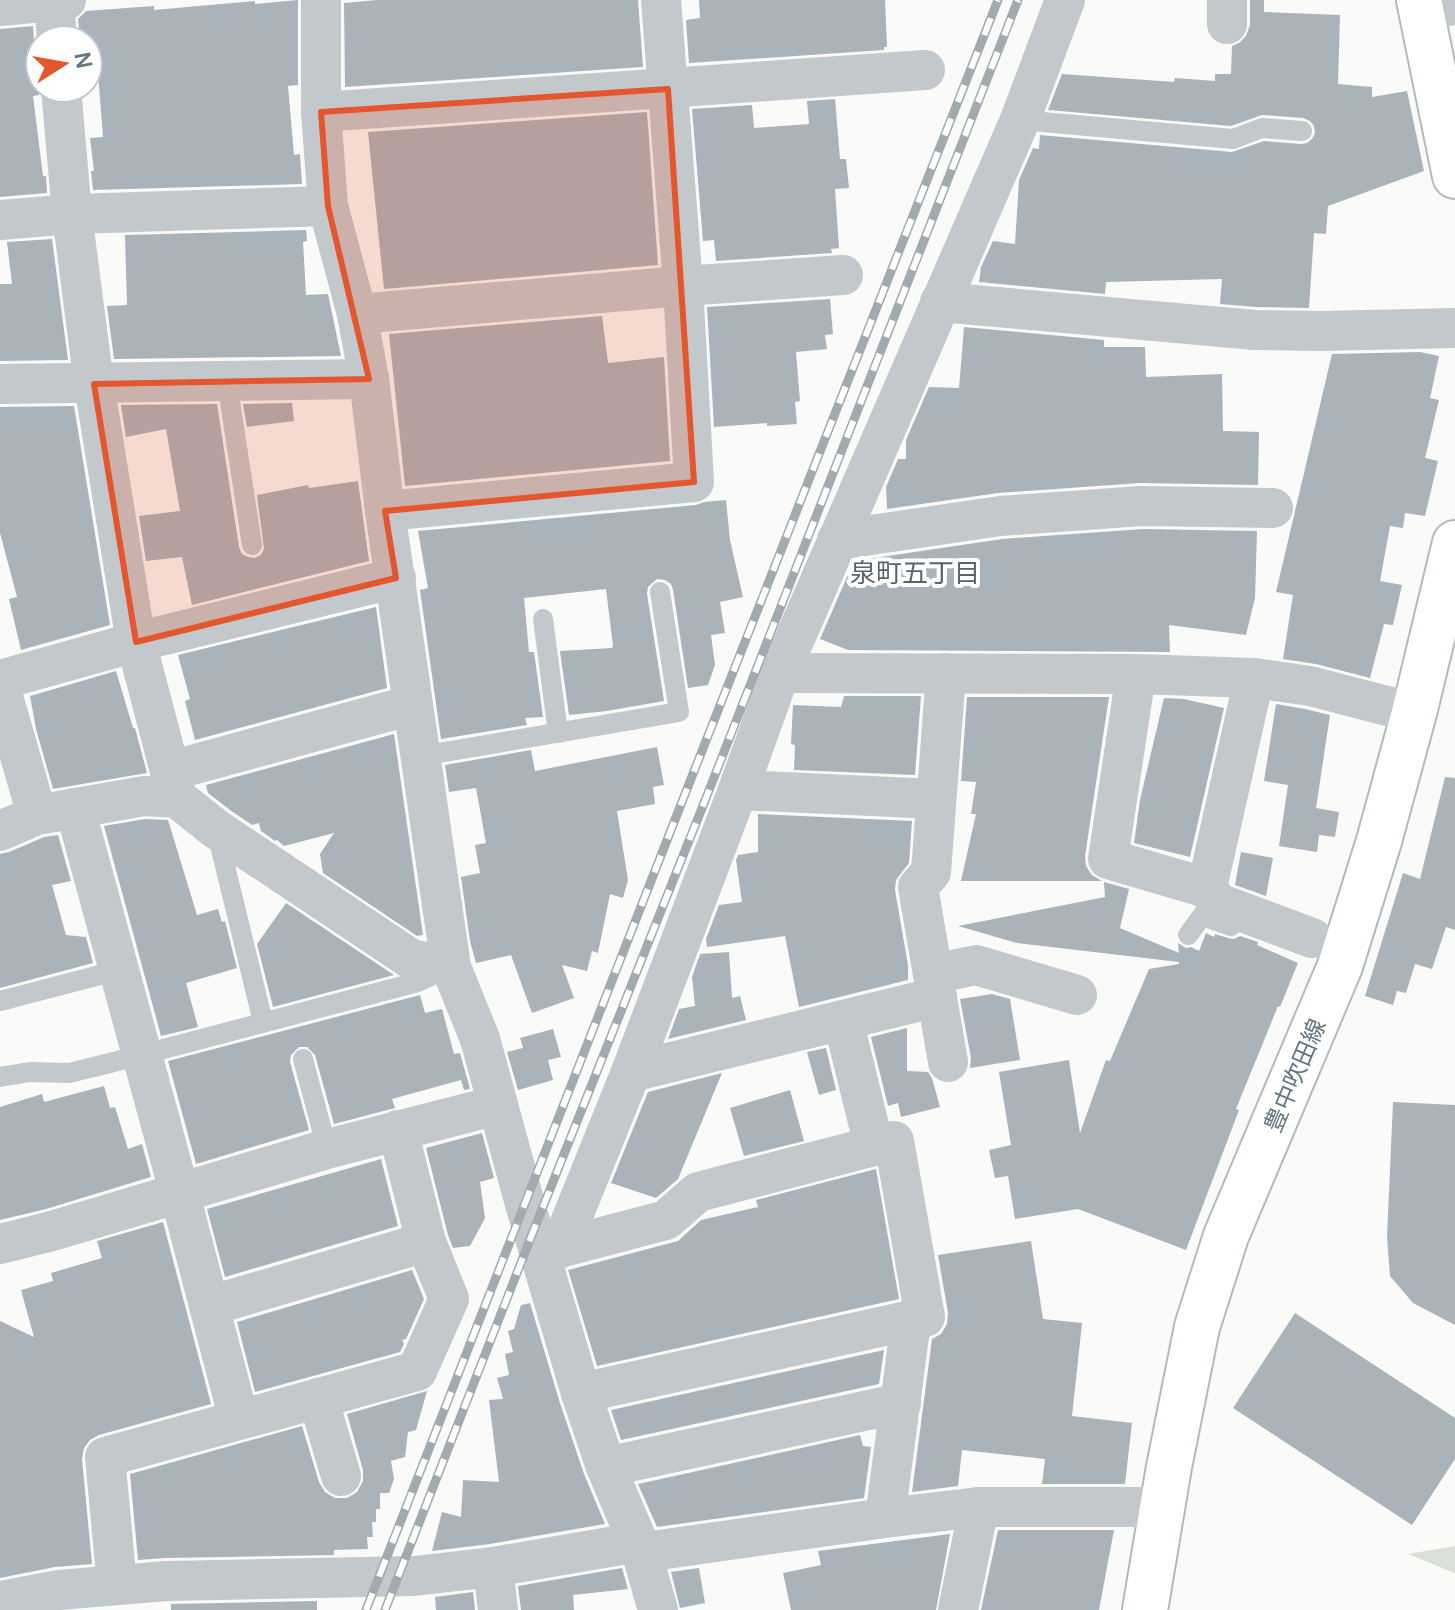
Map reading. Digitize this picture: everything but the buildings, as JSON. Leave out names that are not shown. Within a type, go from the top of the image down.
[{"type":"main road","points":[[1432,5],[1455,176]]},
{"type":"main road","name":"豊中吹田線","points":[[1145,1610],[1197,1327],[1326,952],[1379,841],[1450,574]]},
{"type":"street","points":[[54,0],[56,24]]},
{"type":"street","points":[[0,6],[66,0]]},
{"type":"street","points":[[321,0],[321,112],[328,206],[357,314],[369,379],[412,705],[451,967],[480,1039],[525,1204],[551,1253],[581,1393],[606,1467],[640,1547],[658,1610]]},
{"type":"street","points":[[385,511],[694,482],[683,286],[661,0]]},
{"type":"street","points":[[551,1253],[631,1072],[780,673],[1020,120],[1065,0]]},
{"type":"street","points":[[321,112],[925,70]]},
{"type":"street","points":[[62,104],[72,214],[94,384],[136,642],[173,784],[216,829],[411,959],[451,967]]},
{"type":"street","points":[[0,220],[72,214],[328,206]]},
{"type":"street","points":[[357,314],[843,275]]},
{"type":"street","points":[[940,302],[1255,330],[1455,328]]},
{"type":"street","points":[[0,384],[369,379]]},
{"type":"street","points":[[837,540],[1015,515],[1142,506],[1273,508]]},
{"type":"street","points":[[1450,574],[1455,650]]},
{"type":"street","points":[[239,1420],[119,970],[56,811],[0,683],[136,642],[396,578]]},
{"type":"street","points":[[780,673],[1136,674],[1254,678],[1310,686],[1414,713]]},
{"type":"street","points":[[946,673],[931,872],[918,887],[948,1062]]},
{"type":"street","points":[[1136,674],[1108,859],[1207,888],[1218,903],[1326,952]]},
{"type":"street","points":[[1207,888],[1254,678]]},
{"type":"street","points":[[0,831],[56,811],[144,796],[412,705]]},
{"type":"street","points":[[738,790],[936,799]]},
{"type":"street","points":[[631,1072],[843,1020],[935,986],[976,965],[1077,995]]},
{"type":"street","points":[[843,1020],[874,1146]]},
{"type":"street","points":[[0,1244],[327,1149],[498,1105]]},
{"type":"street","points":[[117,1585],[105,1457],[417,1371],[449,1299],[426,1242],[398,1130]]},
{"type":"street","points":[[551,1253],[666,1220],[698,1192],[894,1141],[925,1317],[581,1393]]},
{"type":"street","points":[[209,1306],[426,1242]]},
{"type":"street","points":[[885,1518],[911,1321]]},
{"type":"street","points":[[318,1398],[341,1476]]},
{"type":"street","points":[[606,1467],[901,1403]]},
{"type":"street","points":[[958,1610],[979,1507]]},
{"type":"street","points":[[0,1601],[60,1600],[117,1585],[166,1581],[334,1594],[414,1576],[493,1567],[627,1544],[652,1551],[979,1507],[1162,1507]]},
{"type":"street","points":[[493,1567],[498,1610]]},
{"type":"lane","points":[[1020,120],[1233,139],[1262,128],[1302,131]]},
{"type":"lane","points":[[227,382],[252,545]]},
{"type":"lane","points":[[421,756],[679,712],[660,592]]},
{"type":"lane","points":[[543,619],[558,733]]},
{"type":"lane","points":[[216,829],[263,1022]]},
{"type":"lane","points":[[1188,935],[1202,916],[1326,952]]},
{"type":"lane","points":[[0,1077],[30,1072],[69,1073],[418,982],[451,967]]},
{"type":"lane","points":[[0,1001],[119,970]]},
{"type":"lane","points":[[303,1059],[327,1149]]},
{"type":"highlighted area","points":[[668,89],[694,482],[385,511],[396,578],[136,642],[94,384],[369,379],[328,206],[321,112]]},
{"type":"shaded area","points":[[1455,1546],[1455,1573],[1408,1554]]},
{"type":"railway","points":[[366,1610],[998,0]]},
{"type":"railway","points":[[385,1610],[1018,0]]},
{"type":"district","name":"泉町五丁目","points":[[915,572]]}]
